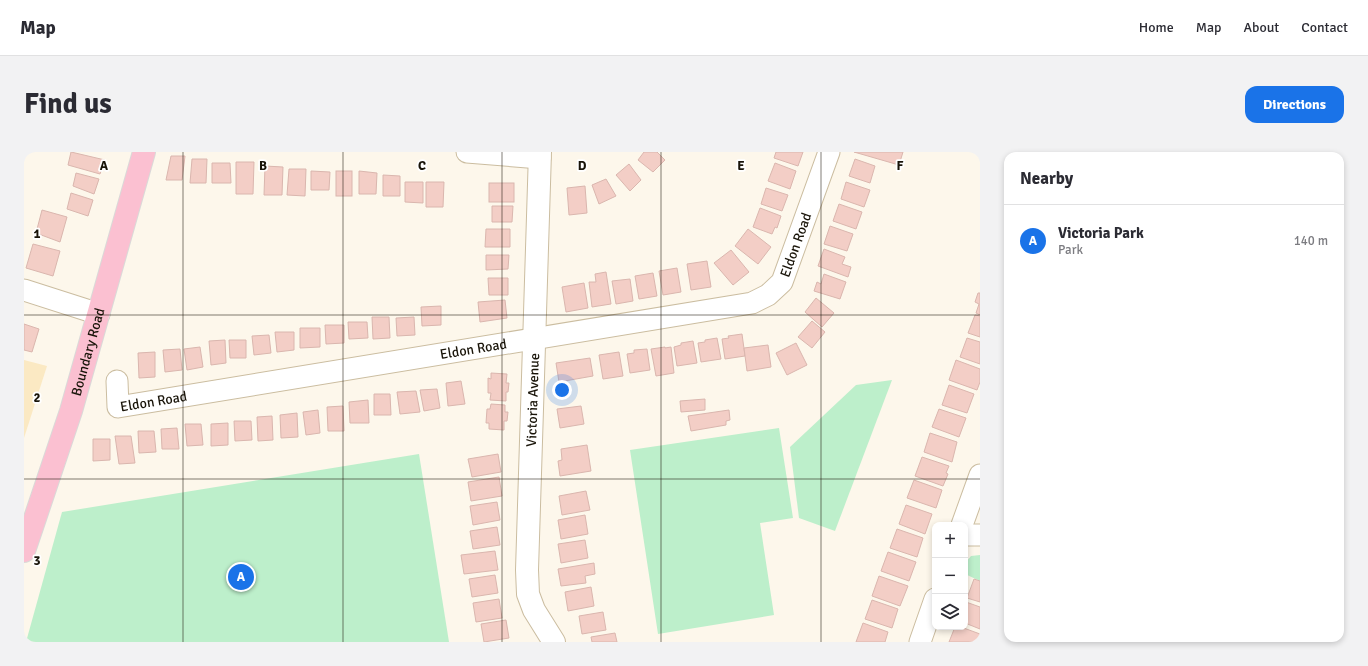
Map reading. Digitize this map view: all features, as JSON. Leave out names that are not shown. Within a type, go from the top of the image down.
[{"type":"main road","name":"Boundary Road","points":[[24,551],[71,411],[144,152]]},
{"type":"street","points":[[467,152],[540,155]]},
{"type":"street","name":"Eldon Road","points":[[116,381],[118,407],[535,340],[752,303],[768,295],[782,282],[829,152]]},
{"type":"street","name":"Victoria Avenue","points":[[540,155],[527,570],[528,594],[534,610],[554,642]]},
{"type":"street","points":[[24,290],[99,314]]},
{"type":"street","points":[[963,522],[980,476]]},
{"type":"street","points":[[968,535],[980,535]]},
{"type":"street","points":[[920,642],[932,608]]},
{"type":"shaded area","points":[[24,360],[47,366],[24,438]]},
{"type":"green space","points":[[892,380],[835,531],[799,518],[790,447],[856,385]]},
{"type":"green space","points":[[779,428],[793,518],[760,523],[774,615],[658,634],[630,450]]},
{"type":"green space","points":[[419,454],[449,642],[26,642],[62,512]]},
{"type":"green space","points":[[980,555],[980,581],[968,575],[968,560],[971,556]]},
{"type":"building","points":[[71,152],[105,160],[100,174],[68,165]]},
{"type":"building","points":[[644,152],[657,152],[665,160],[653,172],[638,160]]},
{"type":"building","points":[[776,152],[803,152],[798,166],[774,158]]},
{"type":"building","points":[[854,152],[903,152],[899,165]]},
{"type":"building","points":[[171,156],[185,156],[182,180],[166,180]]},
{"type":"building","points":[[192,159],[207,159],[206,183],[190,183]]},
{"type":"building","points":[[855,159],[875,166],[870,183],[849,176]]},
{"type":"building","points":[[236,162],[254,162],[253,194],[236,194]]},
{"type":"building","points":[[212,163],[230,163],[231,183],[212,183]]},
{"type":"building","points":[[775,163],[796,171],[790,189],[768,181]]},
{"type":"building","points":[[629,164],[641,180],[630,191],[616,175]]},
{"type":"building","points":[[265,166],[283,167],[282,195],[264,195]]},
{"type":"building","points":[[289,169],[306,169],[305,196],[287,195]]},
{"type":"building","points":[[311,171],[330,172],[329,190],[311,190]]},
{"type":"building","points":[[336,171],[352,171],[352,196],[336,196]]},
{"type":"building","points":[[359,171],[377,173],[376,194],[359,194]]},
{"type":"building","points":[[76,173],[99,179],[94,194],[73,186]]},
{"type":"building","points":[[383,175],[400,176],[400,196],[383,196]]},
{"type":"building","points":[[606,179],[616,196],[599,204],[592,185]]},
{"type":"building","points":[[405,182],[423,182],[423,203],[405,202]]},
{"type":"building","points":[[426,182],[444,182],[443,207],[426,207]]},
{"type":"building","points":[[846,182],[870,190],[864,207],[841,199]]},
{"type":"building","points":[[489,183],[514,183],[514,202],[489,202]]},
{"type":"building","points":[[585,186],[587,213],[569,215],[567,188]]},
{"type":"building","points":[[766,188],[788,195],[782,211],[761,204]]},
{"type":"building","points":[[71,193],[93,200],[88,216],[67,209]]},
{"type":"building","points":[[839,204],[862,212],[856,229],[833,221]]},
{"type":"building","points":[[492,206],[513,206],[512,222],[492,222]]},
{"type":"building","points":[[760,208],[781,216],[777,228],[775,227],[772,234],[753,227]]},
{"type":"building","points":[[42,210],[67,217],[60,242],[36,233]]},
{"type":"building","points":[[830,226],[853,234],[847,251],[824,244]]},
{"type":"building","points":[[486,229],[510,229],[510,247],[485,247]]},
{"type":"building","points":[[748,229],[771,247],[758,264],[735,246]]},
{"type":"building","points":[[33,244],[60,251],[53,276],[26,268]]},
{"type":"building","points":[[824,249],[845,257],[842,264],[851,267],[848,277],[818,266]]},
{"type":"building","points":[[731,250],[749,272],[733,285],[714,263]]},
{"type":"building","points":[[486,255],[509,255],[508,269],[486,270]]},
{"type":"building","points":[[707,261],[711,287],[691,290],[687,264]]},
{"type":"building","points":[[677,268],[681,292],[663,295],[659,271]]},
{"type":"building","points":[[606,272],[611,304],[592,307],[589,282],[596,282],[595,274]]},
{"type":"building","points":[[653,273],[657,296],[639,299],[635,276]]},
{"type":"building","points":[[824,274],[846,282],[840,299],[814,291],[817,282],[821,284]]},
{"type":"building","points":[[488,278],[508,278],[508,295],[489,295]]},
{"type":"building","points":[[630,279],[633,301],[616,304],[612,281]]},
{"type":"building","points":[[584,283],[588,308],[566,312],[562,287]]},
{"type":"building","points":[[978,293],[980,293],[980,315],[976,313],[979,304],[975,302]]},
{"type":"building","points":[[816,298],[834,313],[822,327],[805,312]]},
{"type":"building","points":[[505,300],[507,318],[480,322],[478,302]]},
{"type":"building","points":[[441,306],[441,325],[422,326],[421,307]]},
{"type":"building","points":[[975,315],[980,316],[980,337],[968,333]]},
{"type":"building","points":[[372,317],[389,317],[390,338],[373,339]]},
{"type":"building","points":[[414,317],[415,335],[397,336],[396,318]]},
{"type":"building","points":[[812,321],[825,332],[812,348],[798,337]]},
{"type":"building","points":[[348,322],[367,322],[368,338],[349,339]]},
{"type":"building","points":[[24,324],[39,329],[32,352],[24,350]]},
{"type":"building","points":[[325,325],[344,325],[344,343],[326,344]]},
{"type":"building","points":[[300,328],[320,328],[320,347],[300,348]]},
{"type":"building","points":[[275,332],[294,332],[294,350],[277,352]]},
{"type":"building","points":[[742,334],[745,356],[725,359],[722,339],[729,338],[728,336]]},
{"type":"building","points":[[269,335],[271,353],[254,355],[252,336]]},
{"type":"building","points":[[717,338],[721,359],[701,362],[698,343]]},
{"type":"building","points":[[967,338],[980,342],[980,364],[960,357]]},
{"type":"building","points":[[225,340],[226,363],[211,365],[209,341]]},
{"type":"building","points":[[229,340],[246,340],[246,358],[230,358]]},
{"type":"building","points":[[693,341],[697,363],[677,366],[674,347],[681,345],[681,343]]},
{"type":"building","points":[[796,343],[807,365],[787,375],[776,353]]},
{"type":"building","points":[[768,345],[771,367],[747,371],[744,348]]},
{"type":"building","points":[[200,347],[203,367],[187,370],[184,349]]},
{"type":"building","points":[[671,347],[674,373],[656,376],[651,349]]},
{"type":"building","points":[[180,349],[182,370],[165,372],[163,350]]},
{"type":"building","points":[[647,349],[650,370],[630,373],[627,354],[634,353],[634,350]]},
{"type":"building","points":[[155,352],[155,377],[139,378],[138,353]]},
{"type":"building","points":[[619,352],[623,376],[603,379],[599,355]]},
{"type":"building","points":[[590,358],[593,376],[559,382],[556,363]]},
{"type":"building","points":[[956,360],[980,369],[980,382],[977,390],[949,380]]},
{"type":"building","points":[[491,373],[507,374],[506,383],[509,383],[508,392],[506,392],[506,401],[490,400],[491,393],[488,393],[488,378],[491,379]]},
{"type":"building","points":[[461,381],[465,404],[448,406],[446,383]]},
{"type":"building","points":[[949,385],[974,394],[967,413],[942,405]]},
{"type":"building","points":[[437,389],[440,408],[424,411],[420,390]]},
{"type":"building","points":[[416,391],[420,412],[400,414],[397,392]]},
{"type":"building","points":[[374,394],[390,394],[391,415],[374,415]]},
{"type":"building","points":[[705,399],[705,410],[681,412],[680,401]]},
{"type":"building","points":[[368,400],[369,423],[350,423],[349,402]]},
{"type":"building","points":[[491,404],[505,405],[505,412],[508,412],[507,421],[504,421],[504,430],[489,429],[489,423],[486,423],[487,409],[490,409]]},
{"type":"building","points":[[343,406],[344,431],[328,431],[327,407]]},
{"type":"building","points":[[581,406],[584,424],[560,428],[557,409]]},
{"type":"building","points":[[939,409],[966,418],[959,437],[932,427]]},
{"type":"building","points":[[318,410],[320,433],[306,435],[303,412]]},
{"type":"building","points":[[729,410],[730,420],[726,421],[726,425],[691,431],[688,416]]},
{"type":"building","points":[[297,413],[298,437],[281,438],[280,415]]},
{"type":"building","points":[[272,416],[273,440],[258,441],[257,417]]},
{"type":"building","points":[[234,421],[251,421],[252,440],[235,441]]},
{"type":"building","points":[[228,423],[228,445],[211,446],[211,424]]},
{"type":"building","points":[[185,424],[201,424],[203,445],[187,446]]},
{"type":"building","points":[[177,428],[179,449],[162,449],[161,429]]},
{"type":"building","points":[[138,431],[154,431],[156,452],[139,453]]},
{"type":"building","points":[[930,433],[957,442],[952,462],[924,452]]},
{"type":"building","points":[[115,436],[131,436],[135,463],[119,464]]},
{"type":"building","points":[[93,439],[110,439],[110,460],[93,461]]},
{"type":"building","points":[[587,445],[591,471],[560,476],[558,461],[562,460],[561,449]]},
{"type":"building","points":[[498,454],[501,472],[472,477],[468,459]]},
{"type":"building","points":[[922,457],[949,466],[946,473],[948,474],[943,486],[915,476]]},
{"type":"building","points":[[499,477],[502,496],[471,501],[468,482]]},
{"type":"building","points":[[914,480],[942,490],[936,508],[907,498]]},
{"type":"building","points":[[586,491],[590,510],[562,515],[559,496]]},
{"type":"building","points":[[497,502],[500,520],[473,525],[470,506]]},
{"type":"building","points":[[906,505],[932,514],[925,534],[899,524]]},
{"type":"building","points":[[585,515],[588,534],[561,539],[558,520]]},
{"type":"building","points":[[497,527],[500,545],[473,549],[470,531]]},
{"type":"building","points":[[897,529],[923,538],[917,557],[890,548]]},
{"type":"building","points":[[585,540],[588,558],[561,563],[558,544]]},
{"type":"building","points":[[495,551],[498,570],[464,574],[461,555]]},
{"type":"building","points":[[888,552],[916,562],[909,581],[881,571]]},
{"type":"building","points":[[594,563],[595,574],[585,576],[586,583],[561,586],[558,569]]},
{"type":"building","points":[[495,575],[498,593],[472,597],[469,579]]},
{"type":"building","points":[[879,576],[908,586],[900,606],[872,596]]},
{"type":"building","points":[[974,579],[980,581],[980,602],[968,598]]},
{"type":"building","points":[[591,587],[594,606],[568,611],[565,592]]},
{"type":"building","points":[[499,599],[502,618],[476,622],[473,603]]},
{"type":"building","points":[[872,600],[898,609],[892,628],[865,619]]},
{"type":"building","points":[[968,603],[980,607],[980,629],[968,624]]},
{"type":"building","points":[[603,612],[606,630],[582,634],[579,616]]},
{"type":"building","points":[[506,620],[509,638],[484,642],[481,624]]},
{"type":"building","points":[[863,623],[888,632],[885,642],[856,642]]},
{"type":"building","points":[[954,630],[968,630],[980,634],[978,642],[949,642]]},
{"type":"building","points":[[615,633],[617,642],[592,642],[591,637]]},
{"type":"place","name":"Victoria Park","points":[[241,577]]}]
